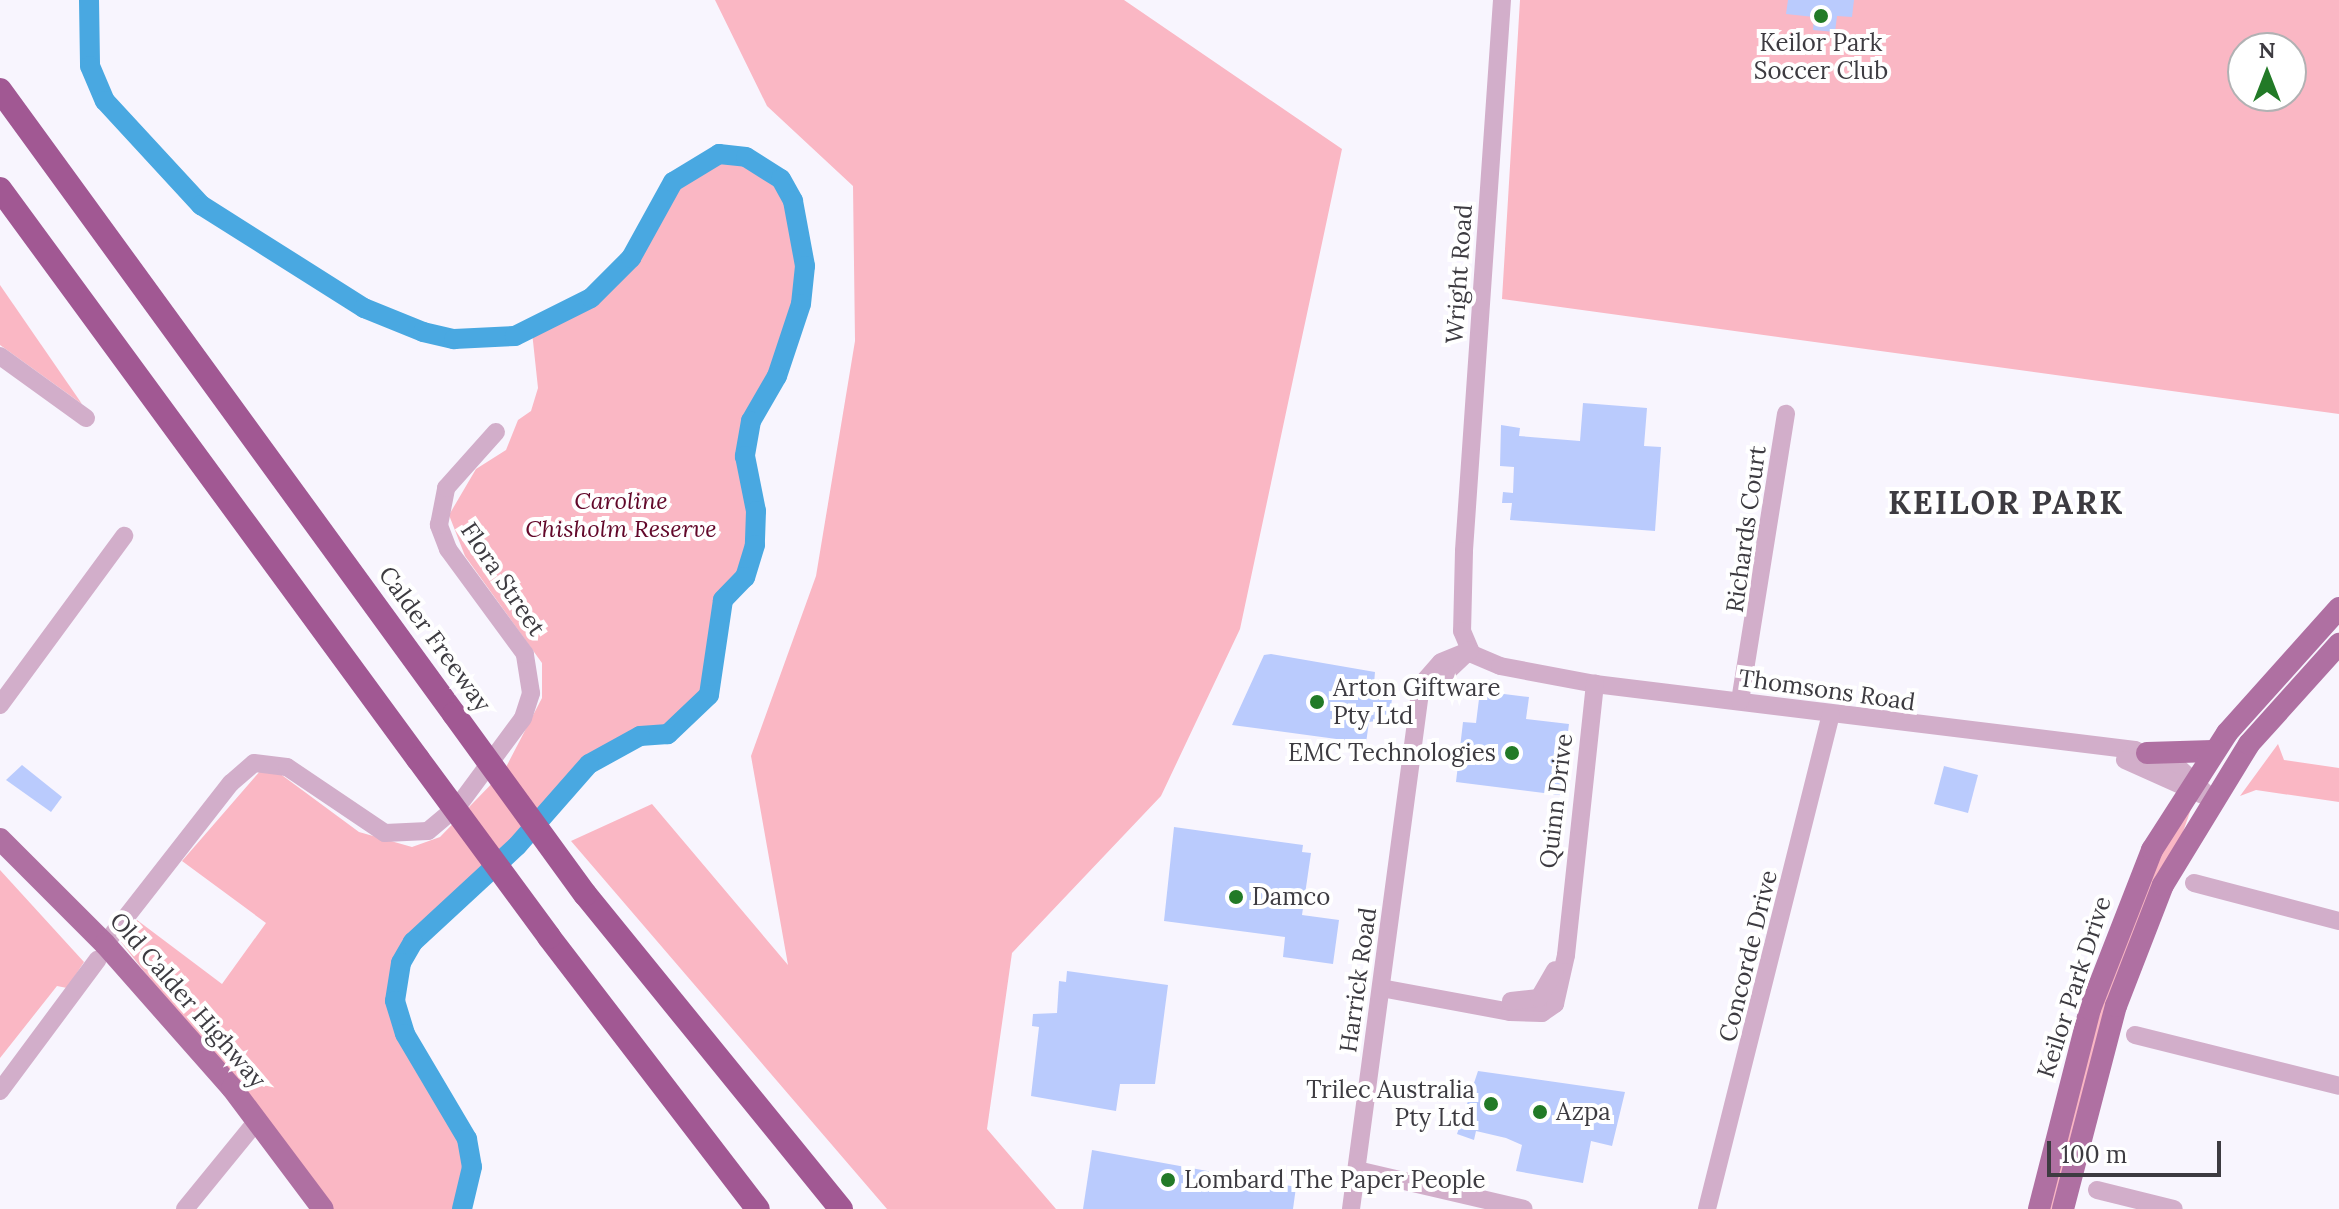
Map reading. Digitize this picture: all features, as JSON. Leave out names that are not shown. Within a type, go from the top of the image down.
[{"type":"highway","name":"Calder Freeway","points":[[0,90],[585,894],[841,1209]]},
{"type":"highway","points":[[0,189],[549,937],[758,1209]]},
{"type":"main road","name":"Keilor Park Drive","points":[[2039,1209],[2113,939],[2190,784],[2213,751],[2339,608]]},
{"type":"main road","name":"Keilor Park Drive","points":[[2063,1209],[2130,964],[2163,885],[2212,799],[2266,722],[2339,644]]},
{"type":"main road","points":[[2147,753],[2213,751]]},
{"type":"main road","name":"Old Calder Highway","points":[[0,839],[255,1124],[323,1209]]},
{"type":"main road","name":"Old Calder Highway","points":[[0,853],[102,952]]},
{"type":"main road","name":"Old Calder Highway","points":[[255,1124],[314,1209]]},
{"type":"street","name":"Wright Road","points":[[1461,656],[1464,551],[1502,0]]},
{"type":"street","points":[[0,356],[86,418]]},
{"type":"street","name":"Richards Court","points":[[1746,702],[1786,414]]},
{"type":"street","name":"Flora Street","points":[[0,1091],[231,783],[254,763],[287,767],[385,833],[428,831],[458,806],[523,718],[531,693],[525,654],[448,549],[439,525],[446,488],[496,432]]},
{"type":"street","points":[[0,705],[124,536]]},
{"type":"street","name":"Thomsons Road","points":[[1461,656],[1487,673],[1746,702],[2076,748],[2147,753],[2212,799]]},
{"type":"street","name":"Harrick Road","points":[[1351,1209],[1421,685],[1461,656]]},
{"type":"street","name":"Quinn Drive","points":[[1381,988],[1481,1002],[1529,1002],[1545,993],[1566,925],[1595,684]]},
{"type":"street","name":"Concorde Drive","points":[[1707,1209],[1831,714]]},
{"type":"street","name":"Thomsons Road","points":[[2076,748],[2138,763],[2190,784]]},
{"type":"street","points":[[2194,883],[2339,921]]},
{"type":"street","points":[[2135,1035],[2339,1086]]},
{"type":"street","points":[[185,1209],[255,1124]]},
{"type":"street","points":[[1357,1170],[1524,1209]]},
{"type":"street","points":[[2097,1190],[2174,1209]]},
{"type":"green space","points":[[715,0],[1124,0],[1342,149],[1240,629],[1161,796],[1012,953],[987,1129],[1056,1209],[887,1209],[571,841],[652,804],[788,965],[751,756],[816,576],[855,341],[853,186],[767,106]]},
{"type":"green space","points":[[1520,0],[2339,0],[2339,414],[1502,299]]},
{"type":"green space","name":"Caroline Chisholm Reserve","points":[[719,154],[746,157],[781,179],[801,228],[805,266],[801,304],[777,376],[751,421],[745,456],[756,511],[755,545],[745,577],[723,600],[709,695],[668,734],[640,736],[589,764],[517,846],[413,942],[401,964],[395,1001],[405,1034],[467,1139],[472,1167],[462,1209],[330,1209],[121,942],[137,920],[222,984],[266,923],[182,861],[261,770],[279,773],[359,832],[412,847],[440,837],[504,771],[542,698],[542,663],[465,556],[449,515],[476,469],[506,450],[518,420],[531,411],[538,388],[532,332],[591,298],[631,258],[673,182]]},
{"type":"green space","points":[[0,285],[82,404],[0,345]]},
{"type":"green space","points":[[2278,744],[2284,760],[2339,768],[2339,802],[2256,790],[2240,796]]},
{"type":"green space","points":[[2192,806],[2056,1199],[2052,1209],[2044,1209],[2094,1018],[2149,871]]},
{"type":"green space","points":[[0,870],[84,962],[67,988],[57,986],[0,1058]]},
{"type":"building","name":"Keilor Park Soccer Club","points":[[1788,0],[1854,0],[1852,17],[1837,16],[1835,32],[1813,30],[1814,17],[1786,14]]},
{"type":"building","points":[[1583,403],[1647,408],[1644,446],[1661,447],[1655,531],[1510,520],[1512,503],[1502,503],[1503,492],[1513,493],[1514,467],[1500,466],[1501,425],[1520,428],[1519,436],[1580,441]]},
{"type":"building","name":"Arton Giftware Pty Ltd","points":[[1264,655],[1375,672],[1374,684],[1394,686],[1389,719],[1369,722],[1366,743],[1232,725]]},
{"type":"building","name":"EMC Technologies","points":[[1480,691],[1529,697],[1526,719],[1569,724],[1560,795],[1456,782],[1463,722],[1476,723]]},
{"type":"building","points":[[22,765],[62,797],[51,812],[6,780]]},
{"type":"building","points":[[1944,766],[1978,775],[1968,813],[1934,804]]},
{"type":"building","name":"Damco","points":[[1174,827],[1303,845],[1302,852],[1311,853],[1302,915],[1339,920],[1333,964],[1283,957],[1285,937],[1164,921]]},
{"type":"building","points":[[1067,971],[1168,985],[1155,1084],[1120,1084],[1116,1111],[1031,1096],[1039,1027],[1032,1026],[1033,1014],[1057,1013],[1059,981],[1066,982]]},
{"type":"building","points":[[1478,1071],[1625,1092],[1612,1146],[1591,1141],[1583,1183],[1516,1171],[1522,1145],[1476,1131],[1474,1140],[1457,1134]]},
{"type":"building","name":"Lombard The Paper People","points":[[1092,1150],[1296,1187],[1293,1209],[1083,1209]]},
{"type":"waterway","points":[[89,0],[90,66],[105,101],[201,205],[364,308],[423,332],[454,339],[515,336],[591,298],[631,258],[673,182],[719,154],[746,157],[781,179],[793,201],[805,266],[801,304],[777,376],[751,421],[745,456],[756,511],[755,545],[745,577],[723,600],[709,695],[668,734],[640,736],[589,764],[517,846],[413,942],[401,963],[395,1001],[405,1034],[467,1139],[472,1167],[462,1209]]},
{"type":"place","name":"Keilor Park Soccer Club","points":[[1821,16]]},
{"type":"place","name":"Arton Giftware Pty Ltd","points":[[1317,702]]},
{"type":"place","name":"EMC Technologies","points":[[1512,753]]},
{"type":"place","name":"Damco","points":[[1236,897]]},
{"type":"place","name":"Trilec Australia Pty Ltd","points":[[1491,1104]]},
{"type":"place","name":"Azpa","points":[[1540,1112]]},
{"type":"place","name":"Lombard The Paper People","points":[[1168,1180]]},
{"type":"district","name":"KEILOR PARK","points":[[2006,503]]}]
